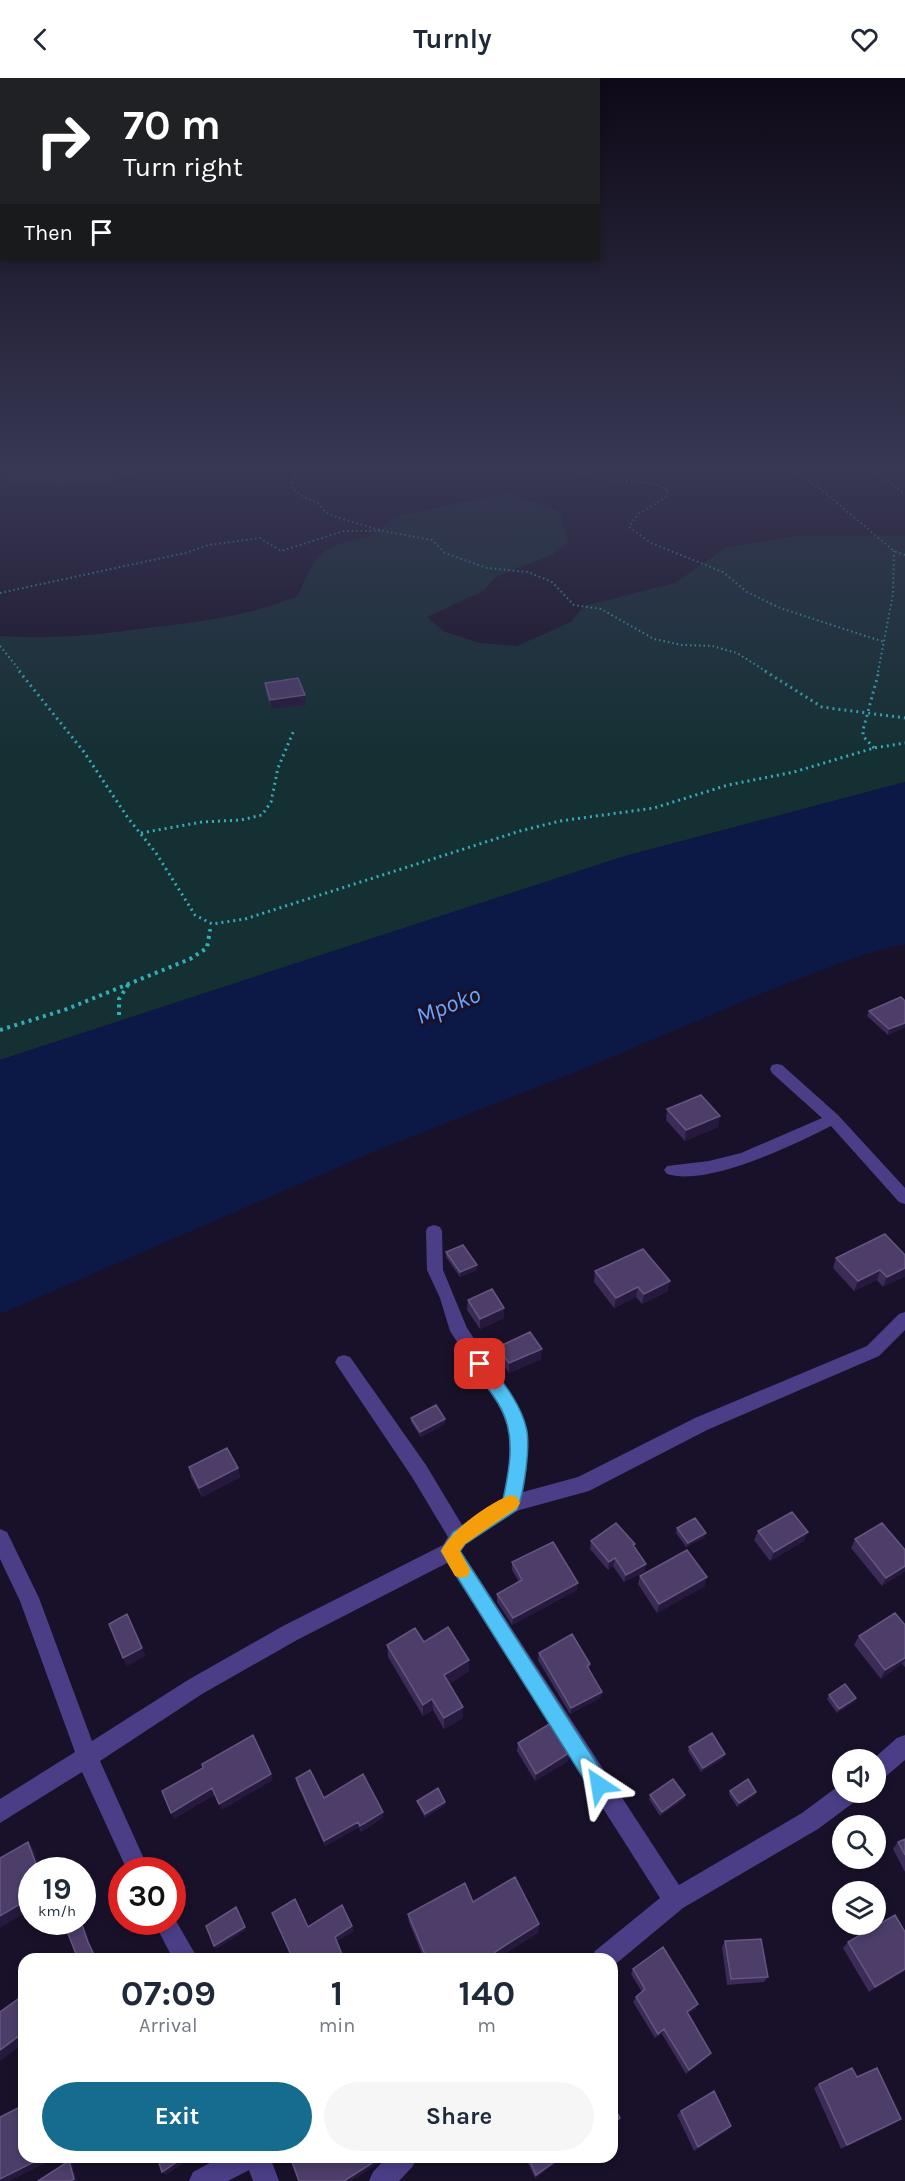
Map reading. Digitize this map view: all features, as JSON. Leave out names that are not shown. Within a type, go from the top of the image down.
[{"type":"street","points":[[777,1069],[832,1119],[905,1198]]},
{"type":"street","points":[[672,1170],[712,1167],[735,1161],[774,1147],[832,1119]]},
{"type":"street","points":[[434,1231],[435,1270],[459,1331],[506,1401],[518,1428],[518,1467],[511,1504]]},
{"type":"street","points":[[0,1812],[195,1687],[454,1544],[511,1504],[582,1485],[701,1424],[847,1364],[873,1351],[905,1319]]},
{"type":"street","points":[[344,1362],[406,1451],[454,1544],[586,1765],[675,1900]]},
{"type":"street","points":[[0,1538],[29,1598],[88,1757],[132,1857]]},
{"type":"street","points":[[886,1762],[905,1746]]},
{"type":"street","points":[[610,1953],[675,1900],[810,1821],[834,1803]]},
{"type":"street","points":[[172,1935],[183,1953]]},
{"type":"street","points":[[202,2181],[236,2163]]},
{"type":"street","points":[[259,2163],[266,2181]]},
{"type":"street","points":[[382,2181],[399,2163]]},
{"type":"path","points":[[0,593],[137,563]]},
{"type":"path","points":[[471,563],[487,568],[528,572],[552,582],[574,605],[601,609],[654,639],[682,645],[712,646],[737,653],[822,707],[905,718]]},
{"type":"path","points":[[698,563],[723,572],[747,592],[780,608],[884,642]]},
{"type":"path","points":[[874,748],[863,736],[884,642],[894,563]]},
{"type":"path","points":[[0,646],[84,752],[195,915],[203,923],[211,925],[245,920],[520,831],[560,821],[654,808],[728,785],[794,772],[874,748],[905,743]]},
{"type":"path","points":[[141,833],[202,822],[242,820],[262,815],[271,802],[278,768],[294,730]]},
{"type":"path","points":[[0,1030],[67,1009],[190,959],[207,948],[211,925]]},
{"type":"path","points":[[119,1015],[119,999],[129,984]]},
{"type":"green space","points":[[531,563],[497,576],[483,591],[427,617],[445,632],[480,643],[517,646],[571,622],[584,606],[675,583],[704,563],[905,563],[905,782],[622,857],[0,1060],[0,636],[59,637],[97,634],[210,620],[245,613],[298,596],[313,564]]},
{"type":"water","name":"Mpoko","points":[[905,782],[905,944],[865,954],[772,989],[593,1065],[380,1149],[0,1314],[0,1060],[622,857]]},
{"type":"building","points":[[298,678],[305,695],[270,700],[265,683]]},
{"type":"building","points":[[901,997],[905,1001],[905,1023],[889,1029],[869,1011]]},
{"type":"building","points":[[701,1095],[720,1116],[686,1130],[667,1109]]},
{"type":"building","points":[[885,1234],[905,1255],[905,1268],[887,1277],[880,1270],[858,1281],[836,1258]]},
{"type":"building","points":[[463,1245],[477,1265],[460,1272],[446,1252]]},
{"type":"building","points":[[643,1249],[670,1281],[644,1294],[638,1287],[616,1298],[595,1271]]},
{"type":"building","points":[[492,1289],[504,1308],[480,1319],[468,1300]]},
{"type":"building","points":[[530,1332],[542,1349],[509,1363],[498,1347]]},
{"type":"building","points":[[436,1405],[445,1419],[420,1432],[411,1418]]},
{"type":"building","points":[[227,1448],[238,1468],[199,1488],[189,1467]]},
{"type":"building","points":[[792,1512],[808,1532],[774,1552],[758,1531]]},
{"type":"building","points":[[695,1518],[706,1533],[688,1543],[677,1528]]},
{"type":"building","points":[[616,1523],[635,1544],[633,1545],[646,1564],[626,1575],[615,1558],[609,1562],[591,1541]]},
{"type":"building","points":[[882,1523],[905,1550],[905,1566],[886,1578],[855,1539]]},
{"type":"building","points":[[553,1542],[578,1583],[513,1618],[497,1594],[522,1580],[512,1562]]},
{"type":"building","points":[[687,1550],[707,1577],[659,1604],[640,1576]]},
{"type":"building","points":[[895,1613],[905,1625],[905,1658],[885,1670],[859,1636]]},
{"type":"building","points":[[127,1614],[142,1648],[123,1658],[109,1624]]},
{"type":"building","points":[[448,1627],[469,1660],[444,1675],[463,1707],[444,1718],[432,1699],[423,1705],[387,1645],[415,1628],[424,1642]]},
{"type":"building","points":[[572,1634],[590,1664],[587,1666],[602,1692],[571,1708],[539,1653]]},
{"type":"building","points":[[845,1684],[856,1698],[839,1709],[829,1695]]},
{"type":"building","points":[[551,1723],[569,1753],[536,1774],[518,1743]]},
{"type":"building","points":[[712,1733],[725,1754],[703,1768],[689,1747]]},
{"type":"building","points":[[253,1735],[271,1774],[219,1804],[212,1788],[171,1813],[162,1791],[203,1768],[202,1764]]},
{"type":"building","points":[[310,1770],[324,1798],[363,1774],[383,1812],[360,1826],[358,1822],[324,1841],[296,1778]]},
{"type":"building","points":[[673,1779],[685,1795],[662,1812],[650,1795]]},
{"type":"building","points":[[748,1779],[756,1792],[739,1803],[730,1791]]},
{"type":"building","points":[[438,1788],[445,1802],[425,1814],[417,1801]]},
{"type":"building","points":[[905,1839],[905,1855],[898,1842]]},
{"type":"building","points":[[28,1842],[33,1857],[18,1857],[18,1905],[0,1916],[0,1858]]},
{"type":"building","points":[[515,1877],[539,1924],[496,1953],[424,1953],[408,1914],[465,1883],[473,1902]]},
{"type":"building","points":[[295,1899],[308,1927],[342,1905],[352,1926],[335,1937],[342,1953],[290,1953],[272,1913]]},
{"type":"building","points":[[236,1907],[245,1927],[214,1946],[206,1926]]},
{"type":"building","points":[[895,1915],[905,1932],[905,1969],[875,1987],[848,1942],[860,1935],[886,1935],[886,1920]]},
{"type":"building","points":[[69,1935],[86,1935],[93,1953],[76,1953]]},
{"type":"building","points":[[761,1939],[768,1977],[731,1979],[725,1941]]},
{"type":"building","points":[[663,1947],[698,2004],[687,2012],[711,2053],[689,2070],[664,2029],[658,2034],[636,1997],[645,1989],[633,1969]]},
{"type":"building","points":[[18,1999],[18,2036],[0,2050],[0,2012]]},
{"type":"building","points":[[852,2068],[857,2077],[877,2068],[901,2119],[847,2145],[819,2084]]},
{"type":"building","points":[[714,2091],[731,2126],[698,2147],[681,2111]]},
{"type":"building","points":[[18,2108],[18,2163],[32,2163],[0,2179],[0,2117]]},
{"type":"building","points":[[66,2163],[70,2163],[74,2179],[71,2181],[38,2181]]},
{"type":"building","points":[[159,2163],[175,2163],[162,2172]]},
{"type":"building","points":[[292,2163],[372,2163],[344,2181],[299,2181]]},
{"type":"building","points":[[531,2163],[553,2163],[536,2175]]},
{"type":"slow traffic","points":[[462,1570],[450,1551],[459,1538],[511,1503]]},
{"type":"route","points":[[480,1364],[506,1401],[518,1428],[518,1467],[511,1504],[459,1538],[450,1551],[599,1785]]}]
